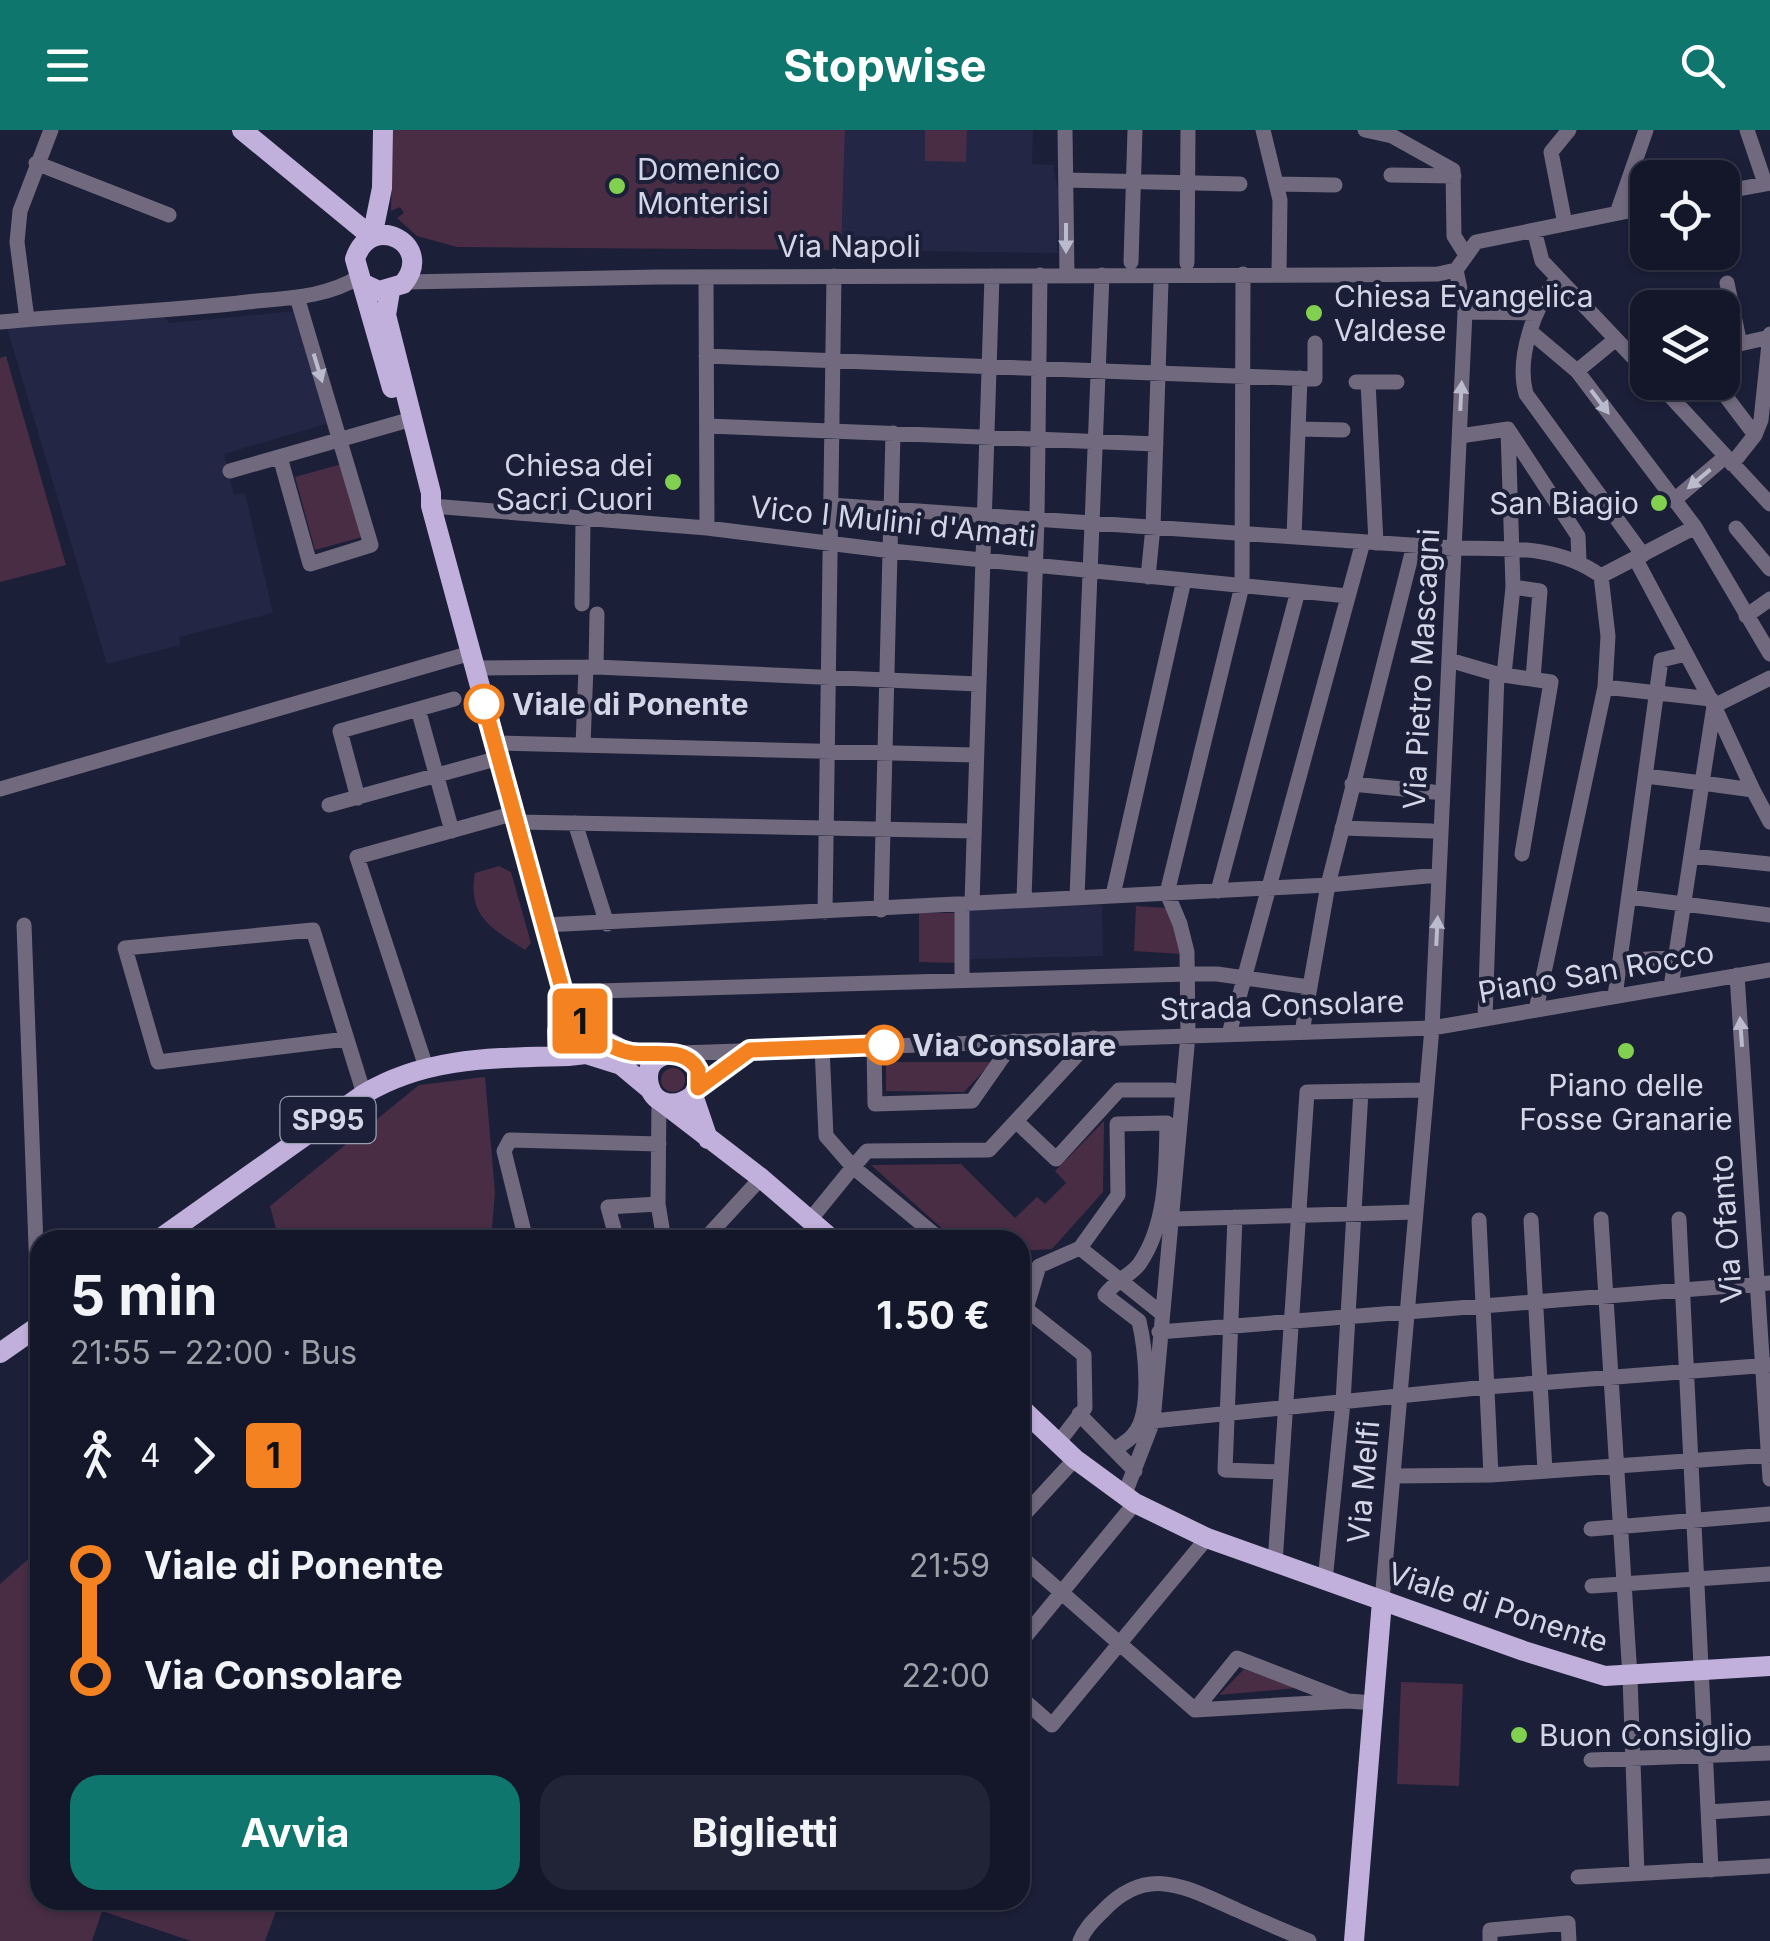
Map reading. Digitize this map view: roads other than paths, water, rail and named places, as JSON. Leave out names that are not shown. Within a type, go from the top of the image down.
[{"type":"main road","points":[[242,130],[374,241],[406,244],[403,278],[386,314],[408,421]]},
{"type":"main road","points":[[383,130],[382,188],[374,241],[355,258],[376,337],[431,492],[431,506],[563,992],[582,1042]]},
{"type":"main road","points":[[361,280],[379,291],[403,278]]},
{"type":"main road","points":[[563,992],[558,1048],[582,1042],[627,1052],[671,1054],[694,1063],[698,1070],[695,1092],[709,1141]]},
{"type":"main road","points":[[558,1032],[571,1020],[582,1042],[621,1065],[709,1141],[761,1178],[817,1230]]},
{"type":"main road","name":"SP95","points":[[520,1058],[543,1048],[558,1032]]},
{"type":"main road","name":"SP95","points":[[172,1230],[364,1094],[402,1075],[473,1060],[520,1058],[582,1042]]},
{"type":"main road","points":[[657,1097],[648,1074],[656,1060],[671,1054]]},
{"type":"main road","points":[[657,1097],[678,1104],[695,1092]]},
{"type":"main road","points":[[0,1353],[30,1332]]},
{"type":"main road","name":"Viale di Ponente","points":[[1030,1417],[1075,1459],[1130,1500],[1207,1538],[1581,1670],[1630,1677],[1770,1666]]},
{"type":"main road","name":"Via Melfi","points":[[1354,1941],[1382,1601]]},
{"type":"street","points":[[28,319],[17,242],[20,211],[51,130]]},
{"type":"street","points":[[1065,130],[1067,275]]},
{"type":"street","points":[[1131,262],[1135,130]]},
{"type":"street","points":[[1188,130],[1188,263]]},
{"type":"street","points":[[1263,130],[1280,200],[1279,275]]},
{"type":"street","points":[[1365,130],[1407,136],[1453,170],[1454,236],[1466,255]]},
{"type":"street","points":[[1566,224],[1551,152],[1568,130]]},
{"type":"street","points":[[1617,213],[1646,130]]},
{"type":"street","points":[[1740,188],[1768,183],[1747,130]]},
{"type":"street","points":[[36,163],[169,216]]},
{"type":"street","points":[[1392,175],[1454,180]]},
{"type":"street","points":[[1066,180],[1240,184]]},
{"type":"street","points":[[1276,184],[1335,184]]},
{"type":"street","points":[[1456,270],[1476,242],[1630,210]]},
{"type":"street","points":[[1534,230],[1542,261],[1630,353]]},
{"type":"street","name":"Via Napoli","points":[[403,278],[456,282],[1438,274],[1456,270]]},
{"type":"street","name":"Via Pietro Mascagni","points":[[1432,1028],[1465,312],[1456,270]]},
{"type":"street","points":[[1115,1450],[1136,1432],[1144,1410],[1145,1348],[1139,1321],[1105,1295],[1116,1280],[1138,1266],[1162,1213],[1188,1035],[1188,974],[1180,924],[1167,892],[1242,586],[1243,274]]},
{"type":"street","points":[[1024,899],[1040,275]]},
{"type":"street","points":[[1077,897],[1102,275]]},
{"type":"street","points":[[825,912],[834,276]]},
{"type":"street","points":[[962,981],[974,831],[992,276]]},
{"type":"street","points":[[706,277],[708,528]]},
{"type":"street","points":[[1557,279],[1536,313],[1522,356],[1526,394],[1639,557],[1770,822]]},
{"type":"street","points":[[0,322],[297,297],[338,290],[361,280]]},
{"type":"street","points":[[1148,576],[1161,282]]},
{"type":"street","points":[[1727,283],[1728,290]]},
{"type":"street","points":[[280,457],[310,564],[371,545],[297,297]]},
{"type":"street","points":[[1465,312],[1536,313]]},
{"type":"street","points":[[1532,333],[1577,371],[1695,527],[1770,654]]},
{"type":"street","points":[[1673,500],[1729,460],[1755,435],[1762,420],[1770,336],[1740,344]]},
{"type":"street","points":[[1577,371],[1616,339]]},
{"type":"street","points":[[1294,537],[1298,429],[1315,343]]},
{"type":"street","points":[[706,356],[1307,379]]},
{"type":"street","points":[[1229,1034],[1348,596],[1370,542],[1362,382],[1397,382]]},
{"type":"street","points":[[1674,400],[1770,504]]},
{"type":"street","points":[[1729,400],[1755,435]]},
{"type":"street","points":[[230,471],[408,421]]},
{"type":"street","points":[[708,426],[1156,444]]},
{"type":"street","points":[[1298,429],[1343,430]]},
{"type":"street","points":[[1460,436],[1508,429]]},
{"type":"street","points":[[1486,1018],[1500,674],[1514,587],[1508,429]]},
{"type":"street","points":[[1508,429],[1578,536],[1579,560]]},
{"type":"street","points":[[882,910],[893,433]]},
{"type":"street","points":[[831,505],[1454,548],[1512,548],[1548,551],[1579,560],[1600,576],[1608,636],[1605,687],[1536,1010]]},
{"type":"street","name":"Vico I Mulini d'Amati","points":[[431,506],[708,528],[892,551],[1348,596]]},
{"type":"street","points":[[582,604],[583,519]]},
{"type":"street","points":[[1600,576],[1695,527]]},
{"type":"street","points":[[1736,528],[1770,568]]},
{"type":"street","points":[[1302,1032],[1328,885],[1414,545]]},
{"type":"street","points":[[1113,895],[1184,580]]},
{"type":"street","points":[[1514,587],[1540,591],[1533,679]]},
{"type":"street","points":[[1218,891],[1298,591]]},
{"type":"street","points":[[1746,616],[1770,599]]},
{"type":"street","points":[[583,746],[597,614]]},
{"type":"street","points":[[1615,996],[1661,660],[1686,654]]},
{"type":"street","points":[[0,788],[472,660],[978,684]]},
{"type":"street","points":[[1449,660],[1551,682],[1522,854]]},
{"type":"street","points":[[1605,687],[1712,702],[1770,678]]},
{"type":"street","points":[[358,798],[340,732],[454,699]]},
{"type":"street","points":[[1671,987],[1686,904],[1712,702]]},
{"type":"street","points":[[418,709],[452,831]]},
{"type":"street","points":[[329,805],[437,777],[497,750],[583,746],[976,755]]},
{"type":"street","points":[[1646,776],[1753,790]]},
{"type":"street","points":[[1352,784],[1434,792]]},
{"type":"street","points":[[426,1067],[357,857],[516,818],[974,831]]},
{"type":"street","points":[[575,822],[607,924]]},
{"type":"street","points":[[1342,828],[1432,831]]},
{"type":"street","points":[[1692,856],[1770,864]]},
{"type":"street","points":[[546,924],[882,910],[1024,899],[1328,885],[1439,875]]},
{"type":"street","points":[[1629,897],[1770,914]]},
{"type":"street","points":[[24,926],[36,1230]]},
{"type":"street","points":[[346,1039],[158,1062],[125,948],[313,930],[364,1094]]},
{"type":"street","points":[[1620,961],[1676,957]]},
{"type":"street","name":"Piano San Rocco","points":[[1432,1028],[1770,970]]},
{"type":"street","points":[[563,992],[1188,974],[1309,986]]},
{"type":"street","name":"Via Ofanto","points":[[1737,976],[1753,1212],[1763,1261],[1770,1479]]},
{"type":"street","name":"Strada Consolare","points":[[671,1054],[1432,1028]]},
{"type":"street","name":"Via Melfi","points":[[1382,1601],[1432,1028]]},
{"type":"street","points":[[822,1230],[853,1167],[867,1151],[989,1150],[1092,1038]]},
{"type":"street","points":[[874,1045],[876,1104],[972,1101],[1014,1041]]},
{"type":"street","points":[[822,1047],[826,1136],[853,1167],[928,1230]]},
{"type":"street","points":[[695,1092],[750,1050]]},
{"type":"street","points":[[1017,1122],[1056,1158],[1119,1090],[1172,1090]]},
{"type":"street","points":[[1275,1563],[1307,1092],[1426,1090]]},
{"type":"street","points":[[1325,1581],[1342,1402],[1361,1091]]},
{"type":"street","points":[[657,1097],[658,1204],[662,1230]]},
{"type":"street","points":[[1030,1266],[1039,1266],[1080,1248],[1118,1195],[1117,1124],[1166,1123],[1173,1142],[1173,1219],[1152,1421],[1130,1500],[1030,1631]]},
{"type":"street","points":[[524,1230],[504,1151],[510,1140],[660,1139],[690,1124]]},
{"type":"street","points":[[713,1230],[761,1178]]},
{"type":"street","points":[[614,1230],[608,1207],[658,1204]]},
{"type":"street","points":[[1753,1212],[1770,1210]]},
{"type":"street","points":[[1173,1219],[1416,1212]]},
{"type":"street","points":[[1235,1217],[1225,1470],[1282,1472]]},
{"type":"street","points":[[1679,1219],[1711,1870]]},
{"type":"street","points":[[1479,1220],[1491,1475]]},
{"type":"street","points":[[1531,1220],[1544,1470]]},
{"type":"street","points":[[1601,1220],[1630,1677],[1637,1874]]},
{"type":"street","points":[[1080,1248],[1162,1314]]},
{"type":"street","points":[[1030,1292],[1039,1266]]},
{"type":"street","points":[[1159,1332],[1764,1283]]},
{"type":"street","points":[[1030,1318],[1084,1355],[1085,1408],[1058,1444]]},
{"type":"street","points":[[1152,1421],[1486,1387],[1766,1365]]},
{"type":"street","points":[[1079,1414],[1136,1471]]},
{"type":"street","points":[[1394,1476],[1491,1475],[1769,1455]]},
{"type":"street","points":[[1030,1508],[1075,1459]]},
{"type":"street","points":[[1591,1529],[1770,1514]]},
{"type":"street","points":[[1030,1706],[1052,1724],[1207,1538]]},
{"type":"street","points":[[1030,1565],[1195,1710],[1348,1700],[1374,1703]]},
{"type":"street","points":[[1592,1586],[1770,1574]]},
{"type":"street","points":[[1195,1710],[1237,1658],[1348,1700]]},
{"type":"street","points":[[1591,1760],[1770,1753]]},
{"type":"street","points":[[1709,1812],[1770,1808]]},
{"type":"street","points":[[1578,1877],[1770,1866]]},
{"type":"street","points":[[1079,1938],[1114,1899],[1132,1888],[1165,1882],[1198,1892],[1308,1941]]},
{"type":"street","points":[[1490,1935],[1568,1923],[1569,1941]]},
{"type":"place","name":"Domenico Monterisi","points":[[617,186]]},
{"type":"place","name":"Chiesa Evangelica Valdese","points":[[1314,313]]},
{"type":"place","name":"Chiesa dei Sacri Cuori","points":[[673,482]]},
{"type":"place","name":"San Biagio","points":[[1659,503]]},
{"type":"place","name":"Viale di Ponente","points":[[484,704]]},
{"type":"place","name":"Via Consolare","points":[[884,1045]]},
{"type":"place","name":"Piano delle Fosse Granarie","points":[[1626,1051]]},
{"type":"place","name":"Buon Consiglio","points":[[1519,1735]]}]
